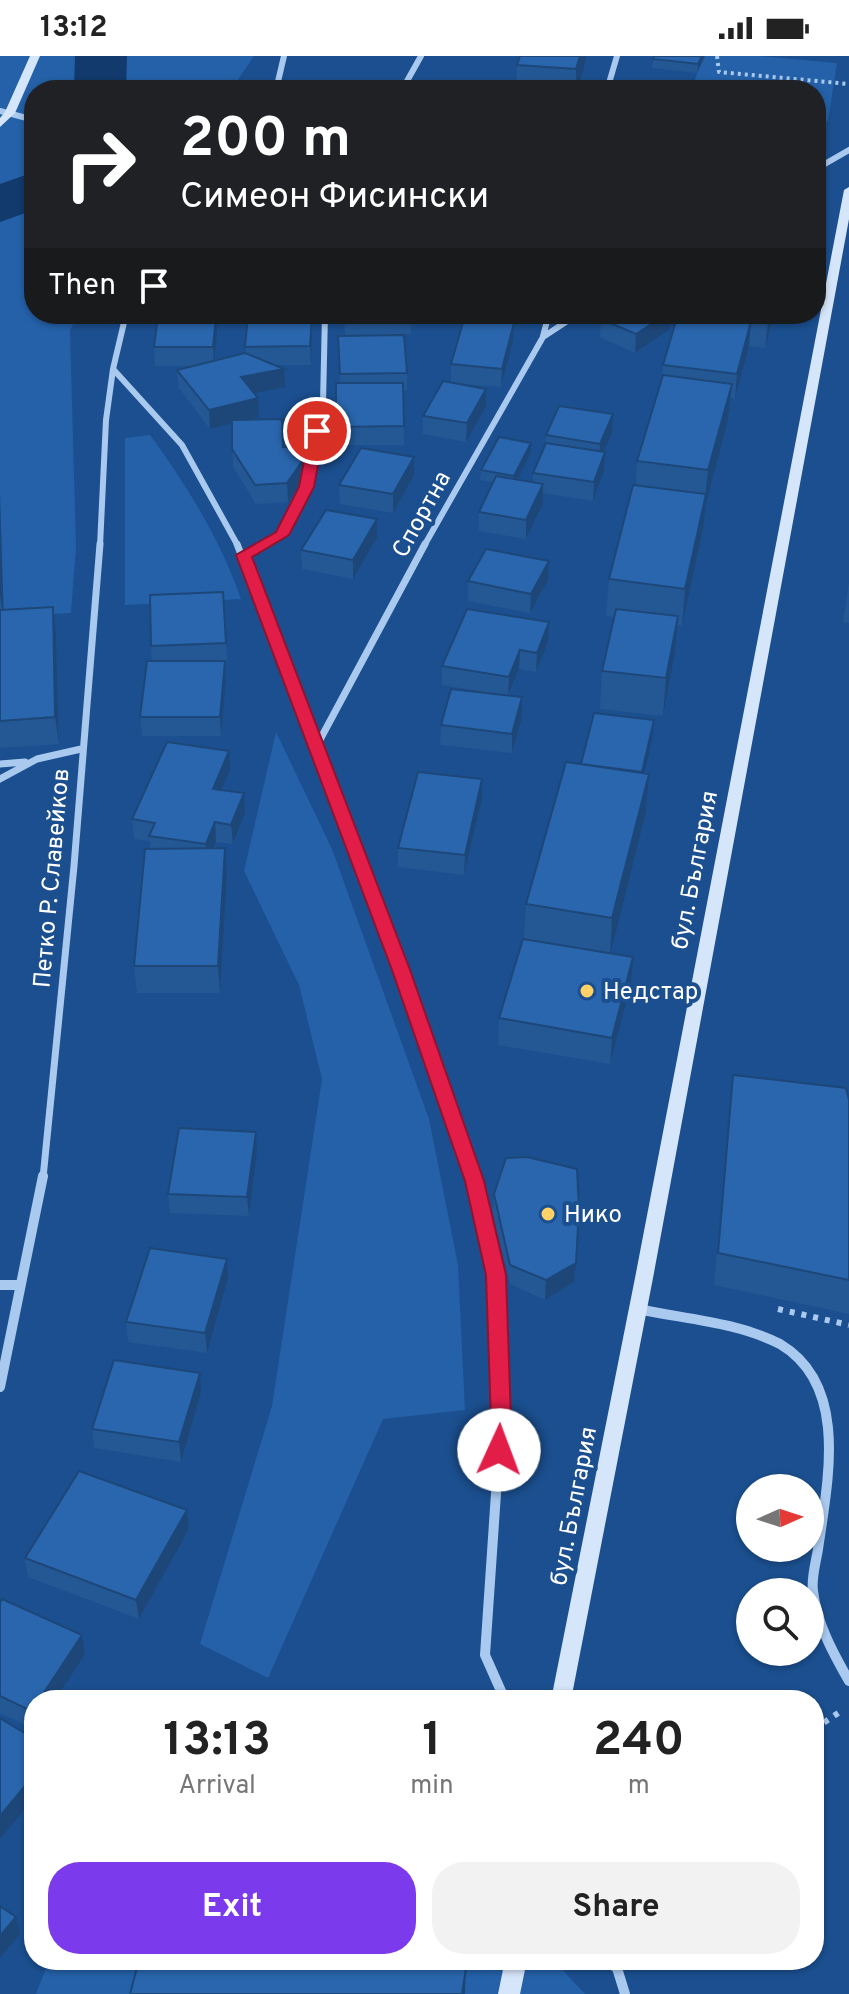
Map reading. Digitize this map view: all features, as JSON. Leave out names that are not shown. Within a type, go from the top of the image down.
[{"type":"street","points":[[0,124],[35,56]]},
{"type":"street","points":[[278,80],[284,56]]},
{"type":"street","points":[[408,80],[421,56]]},
{"type":"street","points":[[610,80],[617,56]]},
{"type":"street","points":[[826,163],[849,150]]},
{"type":"street","name":"бул. България","points":[[826,312],[849,190]]},
{"type":"street","name":"Петко Р. Славейков","points":[[0,1387],[44,1171],[74,866],[113,369],[124,324]]},
{"type":"street","points":[[243,555],[282,535],[306,487],[323,403],[325,324]]},
{"type":"street","points":[[543,337],[546,324]]},
{"type":"street","name":"Спортна","points":[[315,749],[430,534],[543,337],[563,324]]},
{"type":"street","name":"бул. България","points":[[563,1690],[824,324]]},
{"type":"street","points":[[113,369],[182,445],[243,555],[401,970],[475,1181],[496,1275],[501,1420],[485,1655],[501,1690]]},
{"type":"street","points":[[0,764],[30,762],[81,749]]},
{"type":"street","points":[[0,779],[30,762]]},
{"type":"street","points":[[0,1285],[20,1285]]},
{"type":"street","points":[[638,1309],[766,1339],[792,1351],[811,1371],[825,1393],[833,1415],[835,1436],[812,1589],[827,1643],[849,1681]]},
{"type":"street","points":[[509,1994],[514,1970]]},
{"type":"street","points":[[618,1970],[625,1994]]},
{"type":"path","points":[[717,56],[719,72],[806,80]]},
{"type":"path","points":[[826,82],[849,84]]},
{"type":"path","points":[[824,1722],[849,1706]]},
{"type":"shaded area","points":[[0,56],[254,56],[238,80],[24,80],[24,324],[73,324],[70,330],[76,547],[71,613],[0,617]]},
{"type":"shaded area","points":[[702,56],[759,56],[837,63],[828,121],[826,80],[695,80]]},
{"type":"shaded area","points":[[150,435],[202,514],[224,556],[241,599],[125,605],[125,438]]},
{"type":"shaded area","points":[[276,732],[332,849],[429,1119],[458,1265],[465,1410],[383,1419],[268,1678],[200,1644],[272,1406],[322,1079],[299,985],[244,871]]},
{"type":"shaded area","points":[[45,1970],[562,1970],[585,1994],[36,1994]]},
{"type":"building","points":[[520,56],[580,56],[576,69],[517,65]]},
{"type":"building","points":[[654,56],[702,56],[698,64],[653,59]]},
{"type":"building","points":[[157,324],[215,324],[213,347],[154,347]]},
{"type":"building","points":[[247,324],[311,324],[310,346],[245,347]]},
{"type":"building","points":[[463,324],[514,324],[502,369],[451,364]]},
{"type":"building","points":[[613,324],[652,324],[636,334]]},
{"type":"building","points":[[675,324],[750,324],[737,374],[663,365]]},
{"type":"building","points":[[404,335],[407,373],[340,374],[338,336]]},
{"type":"building","points":[[245,353],[284,369],[241,377],[258,398],[209,410],[177,370]]},
{"type":"building","points":[[663,375],[732,384],[708,470],[637,461]]},
{"type":"building","points":[[443,381],[486,389],[467,423],[423,416]]},
{"type":"building","points":[[336,383],[403,383],[404,426],[336,427]]},
{"type":"building","points":[[559,406],[613,414],[600,444],[546,435]]},
{"type":"building","points":[[282,419],[283,447],[299,447],[303,460],[287,483],[255,485],[232,449],[232,420]]},
{"type":"building","points":[[499,437],[531,443],[514,476],[481,470]]},
{"type":"building","points":[[546,443],[605,452],[594,482],[533,473]]},
{"type":"building","points":[[361,448],[414,457],[393,494],[339,485]]},
{"type":"building","points":[[496,476],[543,484],[526,520],[479,512]]},
{"type":"building","points":[[633,485],[706,494],[685,589],[609,579]]},
{"type":"building","points":[[326,510],[377,519],[353,560],[301,550]]},
{"type":"building","points":[[486,549],[549,561],[531,594],[468,581]]},
{"type":"building","points":[[223,592],[226,643],[151,646],[150,595]]},
{"type":"building","points":[[53,607],[55,717],[0,721],[0,610]]},
{"type":"building","points":[[467,609],[549,622],[537,653],[520,650],[509,677],[442,666]]},
{"type":"building","points":[[616,609],[678,616],[666,678],[602,671]]},
{"type":"building","points":[[147,661],[225,661],[220,717],[140,717]]},
{"type":"building","points":[[451,689],[522,697],[512,734],[441,725]]},
{"type":"building","points":[[594,713],[654,720],[642,772],[581,764]]},
{"type":"building","points":[[167,742],[229,751],[213,789],[244,793],[231,825],[215,822],[206,844],[149,836],[155,823],[132,819]]},
{"type":"building","points":[[566,762],[649,774],[612,918],[526,904]]},
{"type":"building","points":[[418,772],[482,779],[465,855],[398,848]]},
{"type":"building","points":[[225,848],[218,966],[134,966],[145,849]]},
{"type":"building","points":[[523,939],[633,957],[612,1038],[499,1018]]},
{"type":"building","points":[[733,1075],[846,1088],[849,1100],[849,1280],[718,1253]]},
{"type":"building","points":[[179,1128],[256,1132],[247,1197],[168,1194]]},
{"type":"building","points":[[527,1157],[577,1169],[579,1209],[576,1263],[546,1280],[510,1265],[494,1194],[506,1158]]},
{"type":"building","points":[[150,1248],[227,1259],[205,1333],[126,1322]]},
{"type":"building","points":[[114,1360],[200,1373],[179,1442],[92,1429]]},
{"type":"building","points":[[79,1471],[187,1510],[136,1600],[25,1558]]},
{"type":"building","points":[[2,1599],[82,1635],[46,1690],[24,1690],[24,1708],[0,1696]]},
{"type":"building","points":[[0,1718],[24,1733],[24,1787],[0,1816]]},
{"type":"building","points":[[0,1906],[16,1917],[0,1936]]},
{"type":"building","points":[[136,1970],[466,1970],[462,1994],[130,1994]]},
{"type":"waterway","points":[[100,80],[101,56]]},
{"type":"waterway","points":[[0,205],[24,194]]},
{"type":"place","name":"Недстар","points":[[587,991]]},
{"type":"place","name":"Нико","points":[[548,1214]]},
{"type":"route","points":[[317,431],[306,487],[282,535],[243,555],[401,970],[475,1181],[496,1275],[501,1420],[499,1450]]}]
